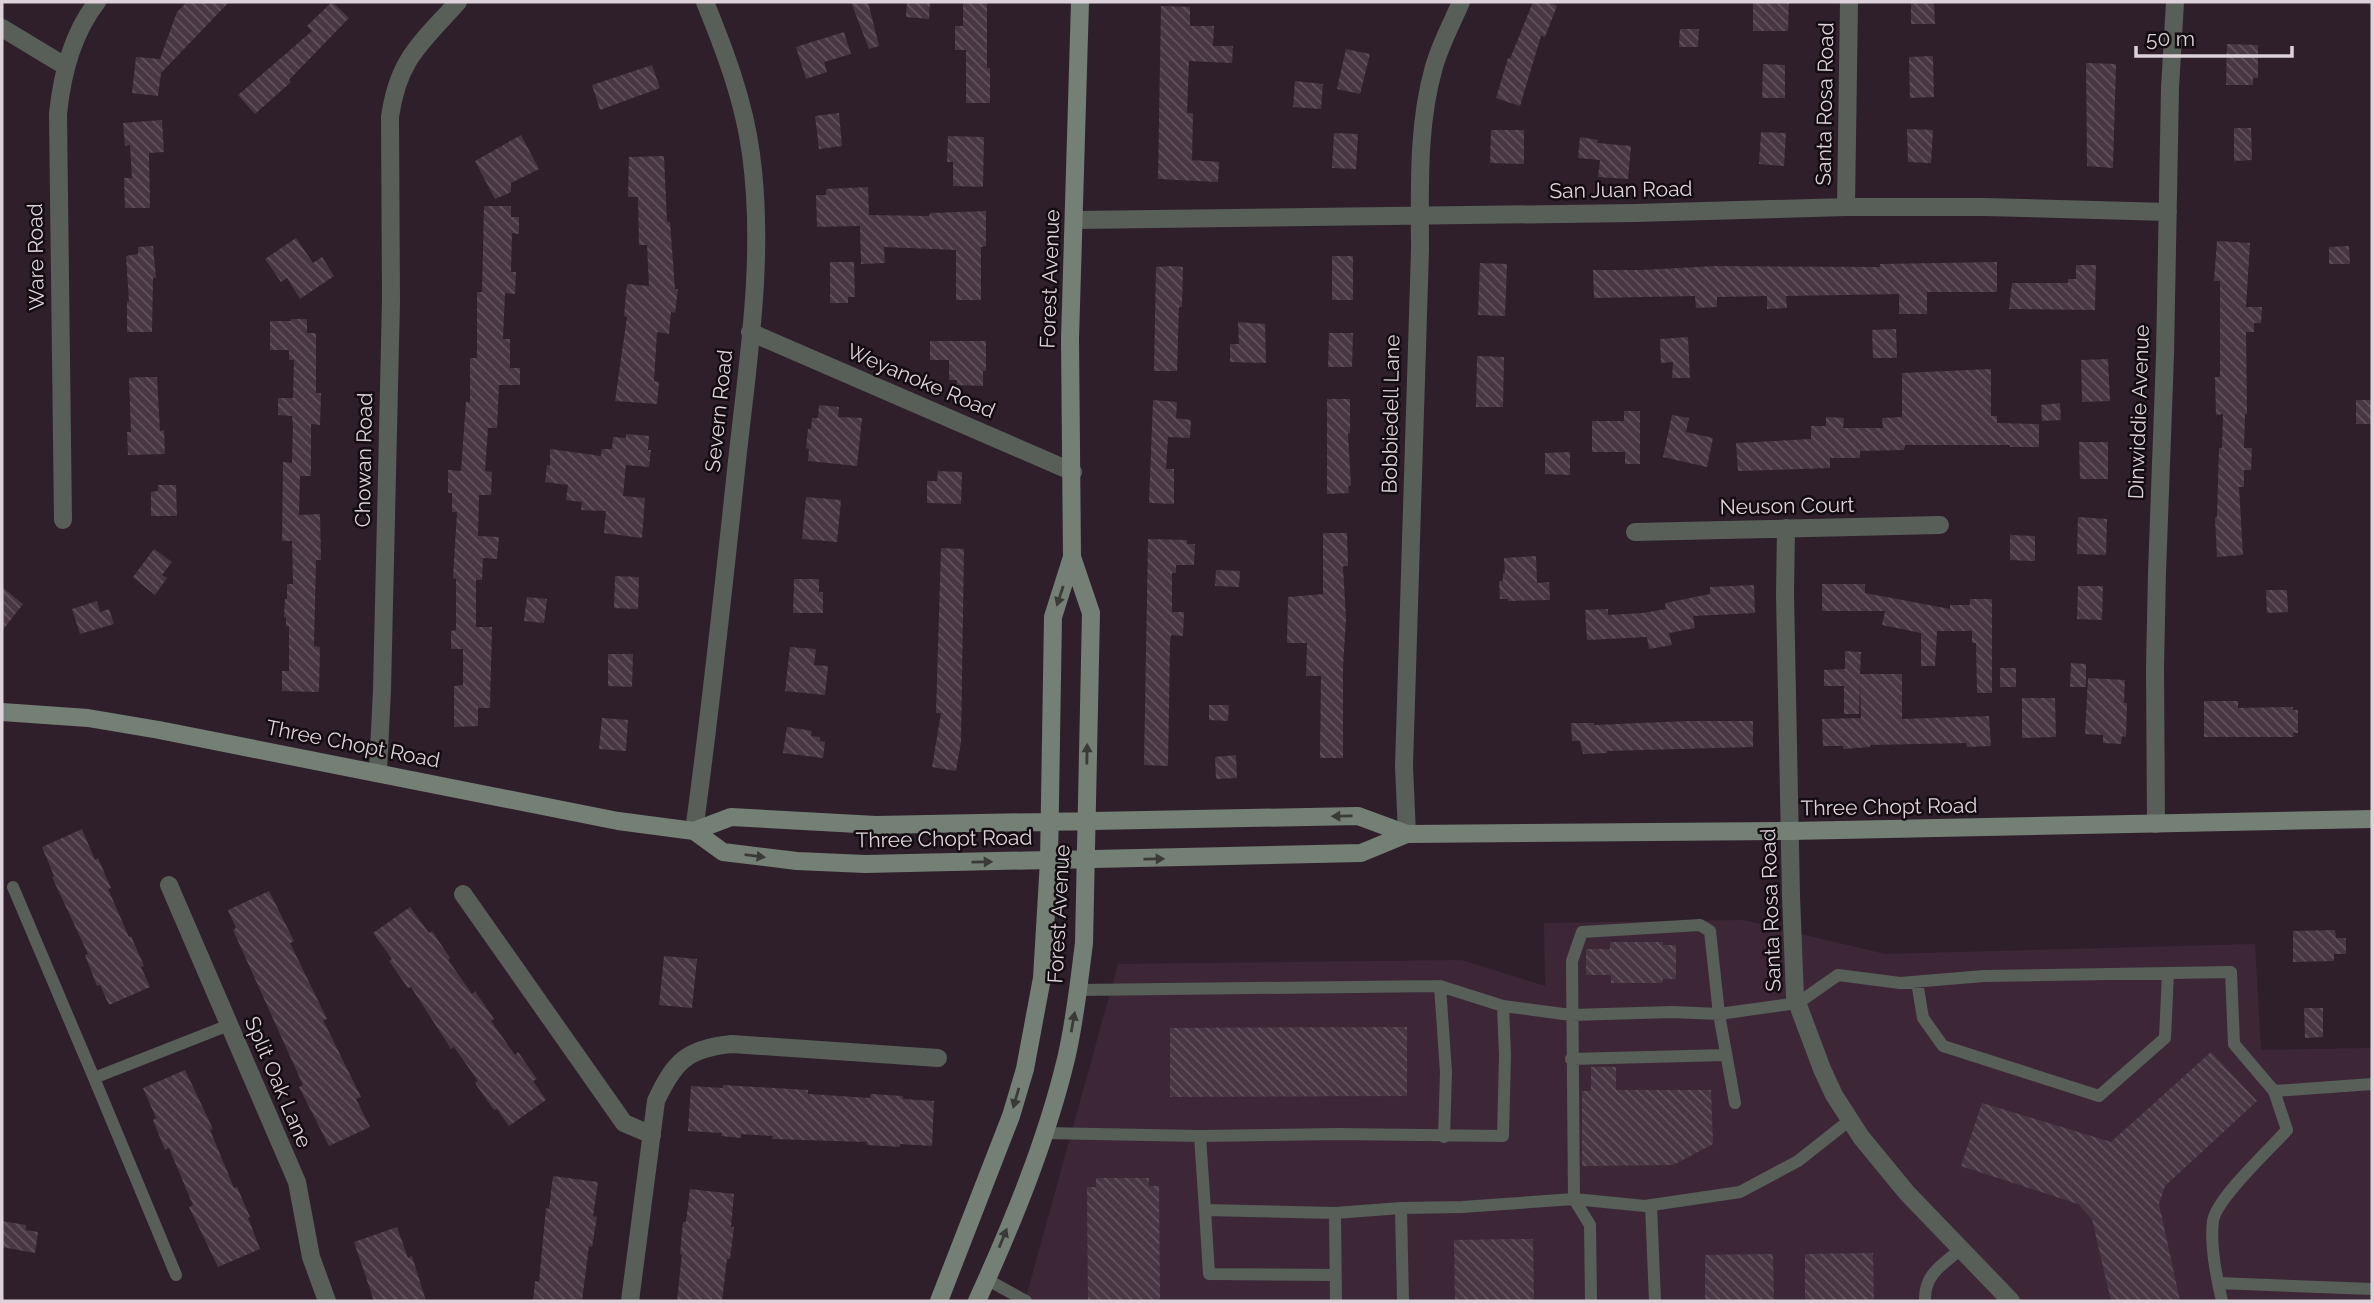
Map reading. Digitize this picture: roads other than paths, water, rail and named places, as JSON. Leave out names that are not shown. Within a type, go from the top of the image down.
[{"type":"main road","name":"Forest Avenue","points":[[939,1301],[1011,1116],[1024,1069],[1042,978],[1049,861],[1053,617],[1072,557],[1070,339],[1080,2]]},
{"type":"main road","name":"Forest Avenue","points":[[977,1301],[1044,1133],[1066,1059],[1079,990],[1084,943],[1091,613],[1072,557]]},
{"type":"main road","name":"Three Chopt Road","points":[[2,712],[88,718],[124,724],[378,771],[618,821],[694,831],[731,817],[876,825],[1358,816],[1407,834],[1791,831],[2372,819]]},
{"type":"main road","name":"Three Chopt Road","points":[[694,831],[723,852],[797,861],[865,864],[1361,853],[1407,834]]},
{"type":"street","name":"Ware Road","points":[[63,520],[58,114],[65,66],[90,11],[97,2]]},
{"type":"street","name":"Chowan Road","points":[[378,771],[391,300],[390,117],[399,76],[416,49],[457,2]]},
{"type":"street","name":"Severn Road","points":[[694,831],[708,728],[754,303],[756,234],[755,187],[743,110],[728,60],[705,2]]},
{"type":"street","name":"Bobbiedell Lane","points":[[1407,834],[1404,766],[1423,119],[1434,66],[1461,2]]},
{"type":"street","name":"Santa Rosa Road","points":[[1846,207],[1849,2]]},
{"type":"street","name":"Dinwiddie Avenue","points":[[2157,824],[2155,654],[2175,2]]},
{"type":"street","points":[[2,28],[65,66]]},
{"type":"street","name":"San Juan Road","points":[[1074,220],[1846,207],[1984,207],[2168,212]]},
{"type":"street","name":"Weyanoke Road","points":[[750,332],[1073,472]]},
{"type":"street","name":"Neuson Court","points":[[1635,532],[1940,525]]},
{"type":"street","name":"Santa Rosa Road","points":[[1786,528],[1785,594],[1795,997],[1822,1069],[1850,1120],[1880,1161],[2011,1301]]},
{"type":"street","name":"Split Oak Lane","points":[[169,885],[297,1182],[311,1257],[327,1301]]},
{"type":"street","points":[[463,894],[624,1123],[652,1135]]},
{"type":"street","points":[[630,1301],[656,1101],[668,1075],[678,1063],[690,1055],[717,1045],[732,1044],[937,1058]]},
{"type":"lane","points":[[13,887],[176,1275]]},
{"type":"lane","points":[[1591,1301],[1590,1225],[1574,1199],[1572,961],[1581,932],[1699,925],[1710,931],[1719,1014],[1735,1103]]},
{"type":"lane","points":[[1079,990],[1440,986],[1503,1006],[1571,1015],[1672,1012],[1719,1014],[1798,1003],[1838,975],[1900,983],[1984,976],[2231,972],[2234,1044],[2274,1091],[2287,1130],[2226,1197],[2213,1219],[2222,1301]]},
{"type":"lane","points":[[1917,982],[1923,1018],[1943,1046],[2099,1096],[2165,1038],[2168,974]]},
{"type":"lane","points":[[1440,986],[1446,1072],[1444,1137]]},
{"type":"lane","points":[[1044,1133],[1503,1136],[1503,1006]]},
{"type":"lane","points":[[94,1078],[229,1025]]},
{"type":"lane","points":[[1571,1059],[1727,1055]]},
{"type":"lane","points":[[2274,1091],[2372,1084]]},
{"type":"lane","points":[[1205,1210],[1335,1213],[1574,1199],[1651,1205],[1740,1192],[1798,1161],[1850,1120]]},
{"type":"lane","points":[[1200,1136],[1209,1274],[1335,1275]]},
{"type":"lane","points":[[1651,1205],[1655,1301]]},
{"type":"lane","points":[[1401,1208],[1402,1301]]},
{"type":"lane","points":[[1335,1213],[1336,1301]]},
{"type":"lane","points":[[1925,1301],[1925,1288],[1934,1271],[1961,1249]]},
{"type":"lane","points":[[986,1279],[1026,1301]]},
{"type":"lane","points":[[2218,1283],[2372,1289]]}]
